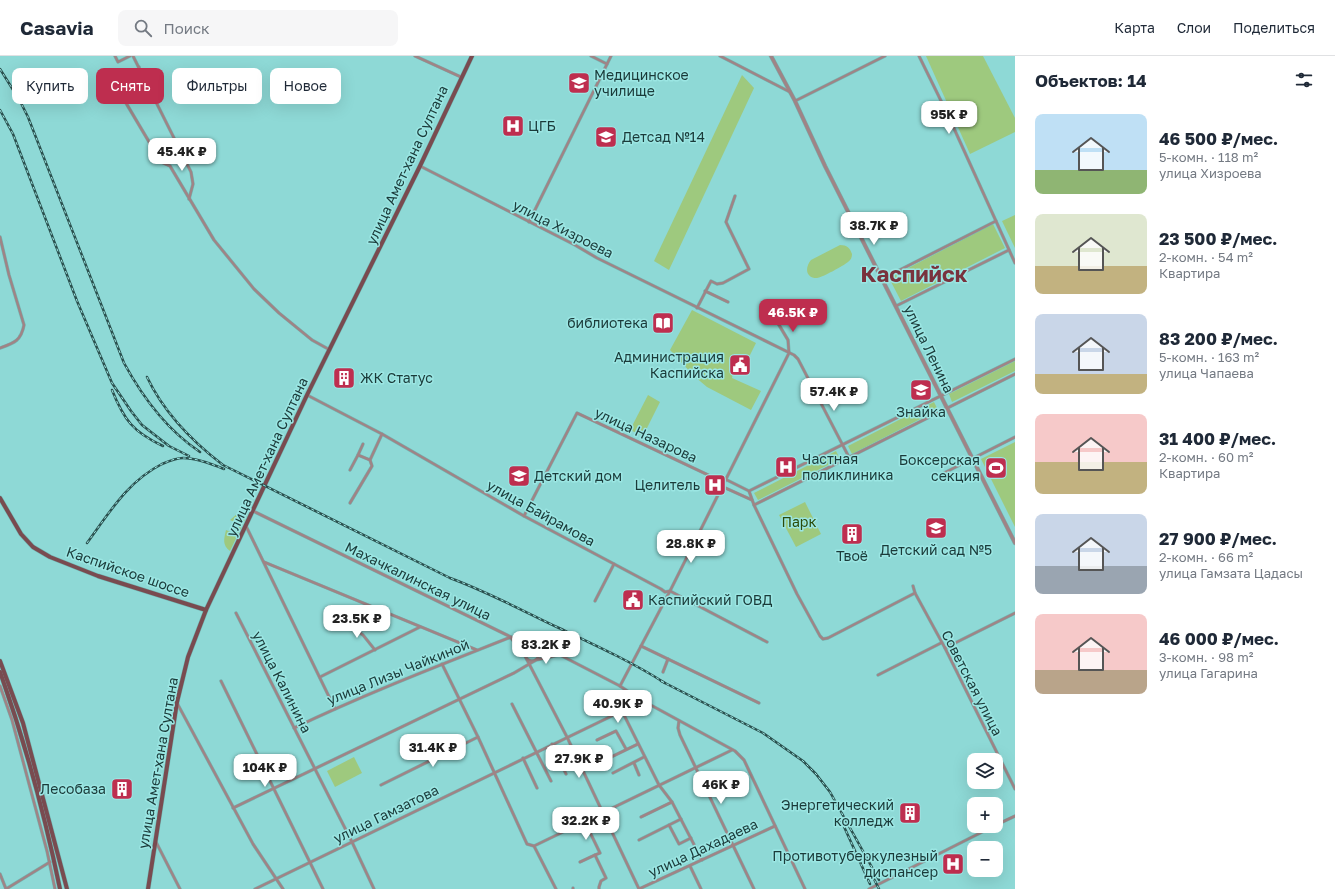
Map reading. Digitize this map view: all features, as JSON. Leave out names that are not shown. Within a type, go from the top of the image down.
[{"type":"main road","name":"улица Амет-хана Султана","points":[[148,889],[177,702],[188,658],[206,610],[307,395],[420,166],[472,56]]},
{"type":"main road","name":"Каспийское шоссе","points":[[0,498],[21,534],[33,547],[98,576],[206,610]]},
{"type":"main road","points":[[0,661],[23,723],[67,889]]},
{"type":"main road","points":[[0,672],[18,722],[54,860],[60,889]]},
{"type":"street","points":[[115,56],[118,62],[130,56]]},
{"type":"street","points":[[133,56],[191,172],[193,184],[188,199]]},
{"type":"street","points":[[415,56],[461,77]]},
{"type":"street","points":[[591,56],[607,64]]},
{"type":"street","points":[[529,222],[611,56]]},
{"type":"street","points":[[720,56],[790,92]]},
{"type":"street","name":"улица Ленина","points":[[771,56],[795,101],[825,166],[946,409],[1015,543]]},
{"type":"street","points":[[795,101],[885,56]]},
{"type":"street","points":[[919,56],[948,113],[1015,263]]},
{"type":"street","points":[[139,67],[139,84],[126,99],[126,103],[161,162],[170,166],[188,199],[214,240],[254,289],[279,313],[312,340],[330,350]]},
{"type":"street","name":"улица Хизроева","points":[[420,166],[597,258],[794,355],[843,445]]},
{"type":"street","points":[[697,308],[711,281],[717,284],[723,283],[749,269],[726,222],[736,196]]},
{"type":"street","points":[[882,280],[996,221]]},
{"type":"street","points":[[0,237],[9,275],[24,325],[23,332],[18,339],[0,348]]},
{"type":"street","points":[[896,306],[1009,250]]},
{"type":"street","points":[[705,291],[728,302]]},
{"type":"street","points":[[620,686],[670,591],[789,353],[788,340],[776,320]]},
{"type":"street","points":[[915,593],[828,638],[823,639],[797,594],[752,501],[749,491],[1015,358]]},
{"type":"street","points":[[754,505],[1015,374]]},
{"type":"street","name":"улица Байрамова","points":[[307,395],[382,434],[524,516],[666,592],[670,591],[767,642]]},
{"type":"street","name":"улица Назарова","points":[[524,516],[577,414],[749,491]]},
{"type":"street","points":[[350,503],[372,466],[370,460],[382,434]]},
{"type":"street","points":[[942,474],[1015,437]]},
{"type":"street","points":[[350,470],[363,444]]},
{"type":"street","points":[[843,445],[852,463]]},
{"type":"street","points":[[358,455],[370,460]]},
{"type":"street","points":[[722,486],[752,501]]},
{"type":"street","name":"Махачкалинская улица","points":[[252,511],[511,637],[534,647],[560,655],[620,686],[636,697],[732,749],[744,760],[805,889]]},
{"type":"street","points":[[246,526],[335,708]]},
{"type":"street","points":[[264,562],[477,650]]},
{"type":"street","points":[[595,602],[614,564]]},
{"type":"street","name":"Советская улица","points":[[913,586],[915,593],[945,648],[1015,789]]},
{"type":"street","name":"улица Калинина","points":[[236,613],[352,842],[374,889]]},
{"type":"street","points":[[945,648],[1015,613]]},
{"type":"street","points":[[344,622],[364,635],[375,650]]},
{"type":"street","points":[[320,677],[420,627]]},
{"type":"street","points":[[511,637],[530,661],[560,655]]},
{"type":"street","name":"улица Лизы Чайкиной","points":[[294,728],[335,708],[511,637]]},
{"type":"street","points":[[878,675],[941,643]]},
{"type":"street","points":[[641,646],[759,703]]},
{"type":"street","points":[[233,808],[529,665],[536,660],[539,654],[538,650],[534,647],[528,648],[525,652],[525,656],[529,665],[567,737],[639,889]]},
{"type":"street","points":[[663,672],[668,660]]},
{"type":"street","points":[[442,664],[478,737],[527,844],[534,846],[732,749]]},
{"type":"street","points":[[221,681],[324,889]]},
{"type":"street","points":[[0,686],[12,720],[50,862],[55,889]]},
{"type":"street","name":"улица Гамзатова","points":[[255,889],[622,711],[637,701],[636,697]]},
{"type":"street","points":[[177,702],[253,844],[283,889]]},
{"type":"street","points":[[512,704],[551,781]]},
{"type":"street","points":[[622,711],[659,785],[672,802],[702,860]]},
{"type":"street","points":[[679,721],[678,732],[754,889]]},
{"type":"street","points":[[598,740],[616,731],[626,749]]},
{"type":"street","points":[[380,785],[478,737]]},
{"type":"street","points":[[552,744],[566,774]]},
{"type":"street","points":[[607,759],[638,744]]},
{"type":"street","points":[[613,773],[644,757]]},
{"type":"street","points":[[523,758],[537,788]]},
{"type":"street","points":[[634,763],[639,775]]},
{"type":"street","points":[[641,816],[672,802]]},
{"type":"street","points":[[1003,822],[1015,816]]},
{"type":"street","points":[[639,840],[681,819]]},
{"type":"street","points":[[580,862],[600,853],[585,822]]},
{"type":"street","points":[[670,825],[679,844],[691,838]]},
{"type":"street","name":"улица Дахадаева","points":[[639,889],[775,826]]},
{"type":"street","points":[[869,889],[981,833]]},
{"type":"street","points":[[155,840],[180,889]]},
{"type":"street","points":[[534,846],[556,889]]},
{"type":"street","points":[[595,855],[606,878],[601,882],[598,887],[599,889]]},
{"type":"street","points":[[0,874],[6,889],[50,862]]},
{"type":"street","points":[[690,866],[701,889]]},
{"type":"green space","points":[[926,56],[983,56],[1015,118],[1015,132],[970,154]]},
{"type":"green space","points":[[742,75],[754,88],[669,270],[654,261]]},
{"type":"green space","points":[[1015,215],[1015,248],[1002,221]]},
{"type":"green space","points":[[993,224],[1005,248],[901,301],[889,278]]},
{"type":"green space","points":[[840,245],[848,247],[850,250],[852,257],[850,260],[838,269],[817,278],[813,278],[808,274],[807,269],[811,260]]},
{"type":"green space","points":[[692,310],[756,343],[748,359],[740,356],[732,374],[732,378],[761,391],[751,410],[707,387],[694,376],[670,350]]},
{"type":"green space","points":[[1015,361],[1015,371],[952,402],[949,394]]},
{"type":"green space","points":[[648,395],[660,402],[643,436],[630,430]]},
{"type":"green space","points":[[934,402],[938,410],[852,454],[848,446]]},
{"type":"green space","points":[[1015,442],[1015,527],[981,459]]},
{"type":"green space","points":[[836,451],[840,459],[758,500],[754,493]]},
{"type":"green space","name":"Парк","points":[[805,502],[821,534],[796,547],[779,515]]},
{"type":"green space","points":[[238,513],[248,513],[230,551],[227,549],[224,539],[226,530],[233,533],[238,524],[230,520]]},
{"type":"green space","points":[[354,757],[362,773],[335,787],[327,771]]},
{"type":"railway","points":[[0,69],[28,117],[124,363],[139,389],[166,423],[177,434],[200,452]]},
{"type":"railway","points":[[0,110],[13,134],[77,301],[112,383],[142,425],[169,446],[189,456]]},
{"type":"railway","points":[[147,377],[161,402],[170,414],[190,436],[223,465],[450,578],[492,595],[600,647],[665,683]]},
{"type":"railway","points":[[112,390],[121,409],[131,424],[144,436],[163,446]]},
{"type":"railway","points":[[87,543],[111,509],[129,489],[139,479],[162,464],[178,459],[188,458],[224,469]]},
{"type":"railway","points":[[661,681],[763,733],[803,761],[816,774],[830,792],[879,880]]},
{"type":"railway","points":[[841,820],[870,884]]},
{"type":"railway","points":[[872,875],[879,889]]},
{"type":"place","name":"Медицинское училище","points":[[579,83]]},
{"type":"place","name":"ЦГБ","points":[[513,126]]},
{"type":"place","name":"Детсад №14","points":[[606,137]]},
{"type":"place","name":"библиотека","points":[[663,323]]},
{"type":"place","name":"Администрация Каспийска","points":[[740,365]]},
{"type":"place","name":"ЖК Статус","points":[[344,378]]},
{"type":"place","name":"Знайка","points":[[921,390]]},
{"type":"place","name":"Частная поликлиника","points":[[786,467]]},
{"type":"place","name":"Боксерская секция","points":[[996,468]]},
{"type":"place","name":"Детский дом","points":[[519,476]]},
{"type":"place","name":"Целитель","points":[[715,485]]},
{"type":"place","name":"Детский сад №5","points":[[936,528]]},
{"type":"place","name":"Твоё","points":[[852,534]]},
{"type":"place","name":"Каспийский ГОВД","points":[[633,600]]},
{"type":"place","name":"Лесобаза","points":[[122,789]]},
{"type":"place","name":"Энергетический колледж","points":[[910,813]]},
{"type":"place","name":"Противотуберкулезный диспансер","points":[[953,864]]},
{"type":"district","name":"Каспийск","points":[[914,274]]}]
